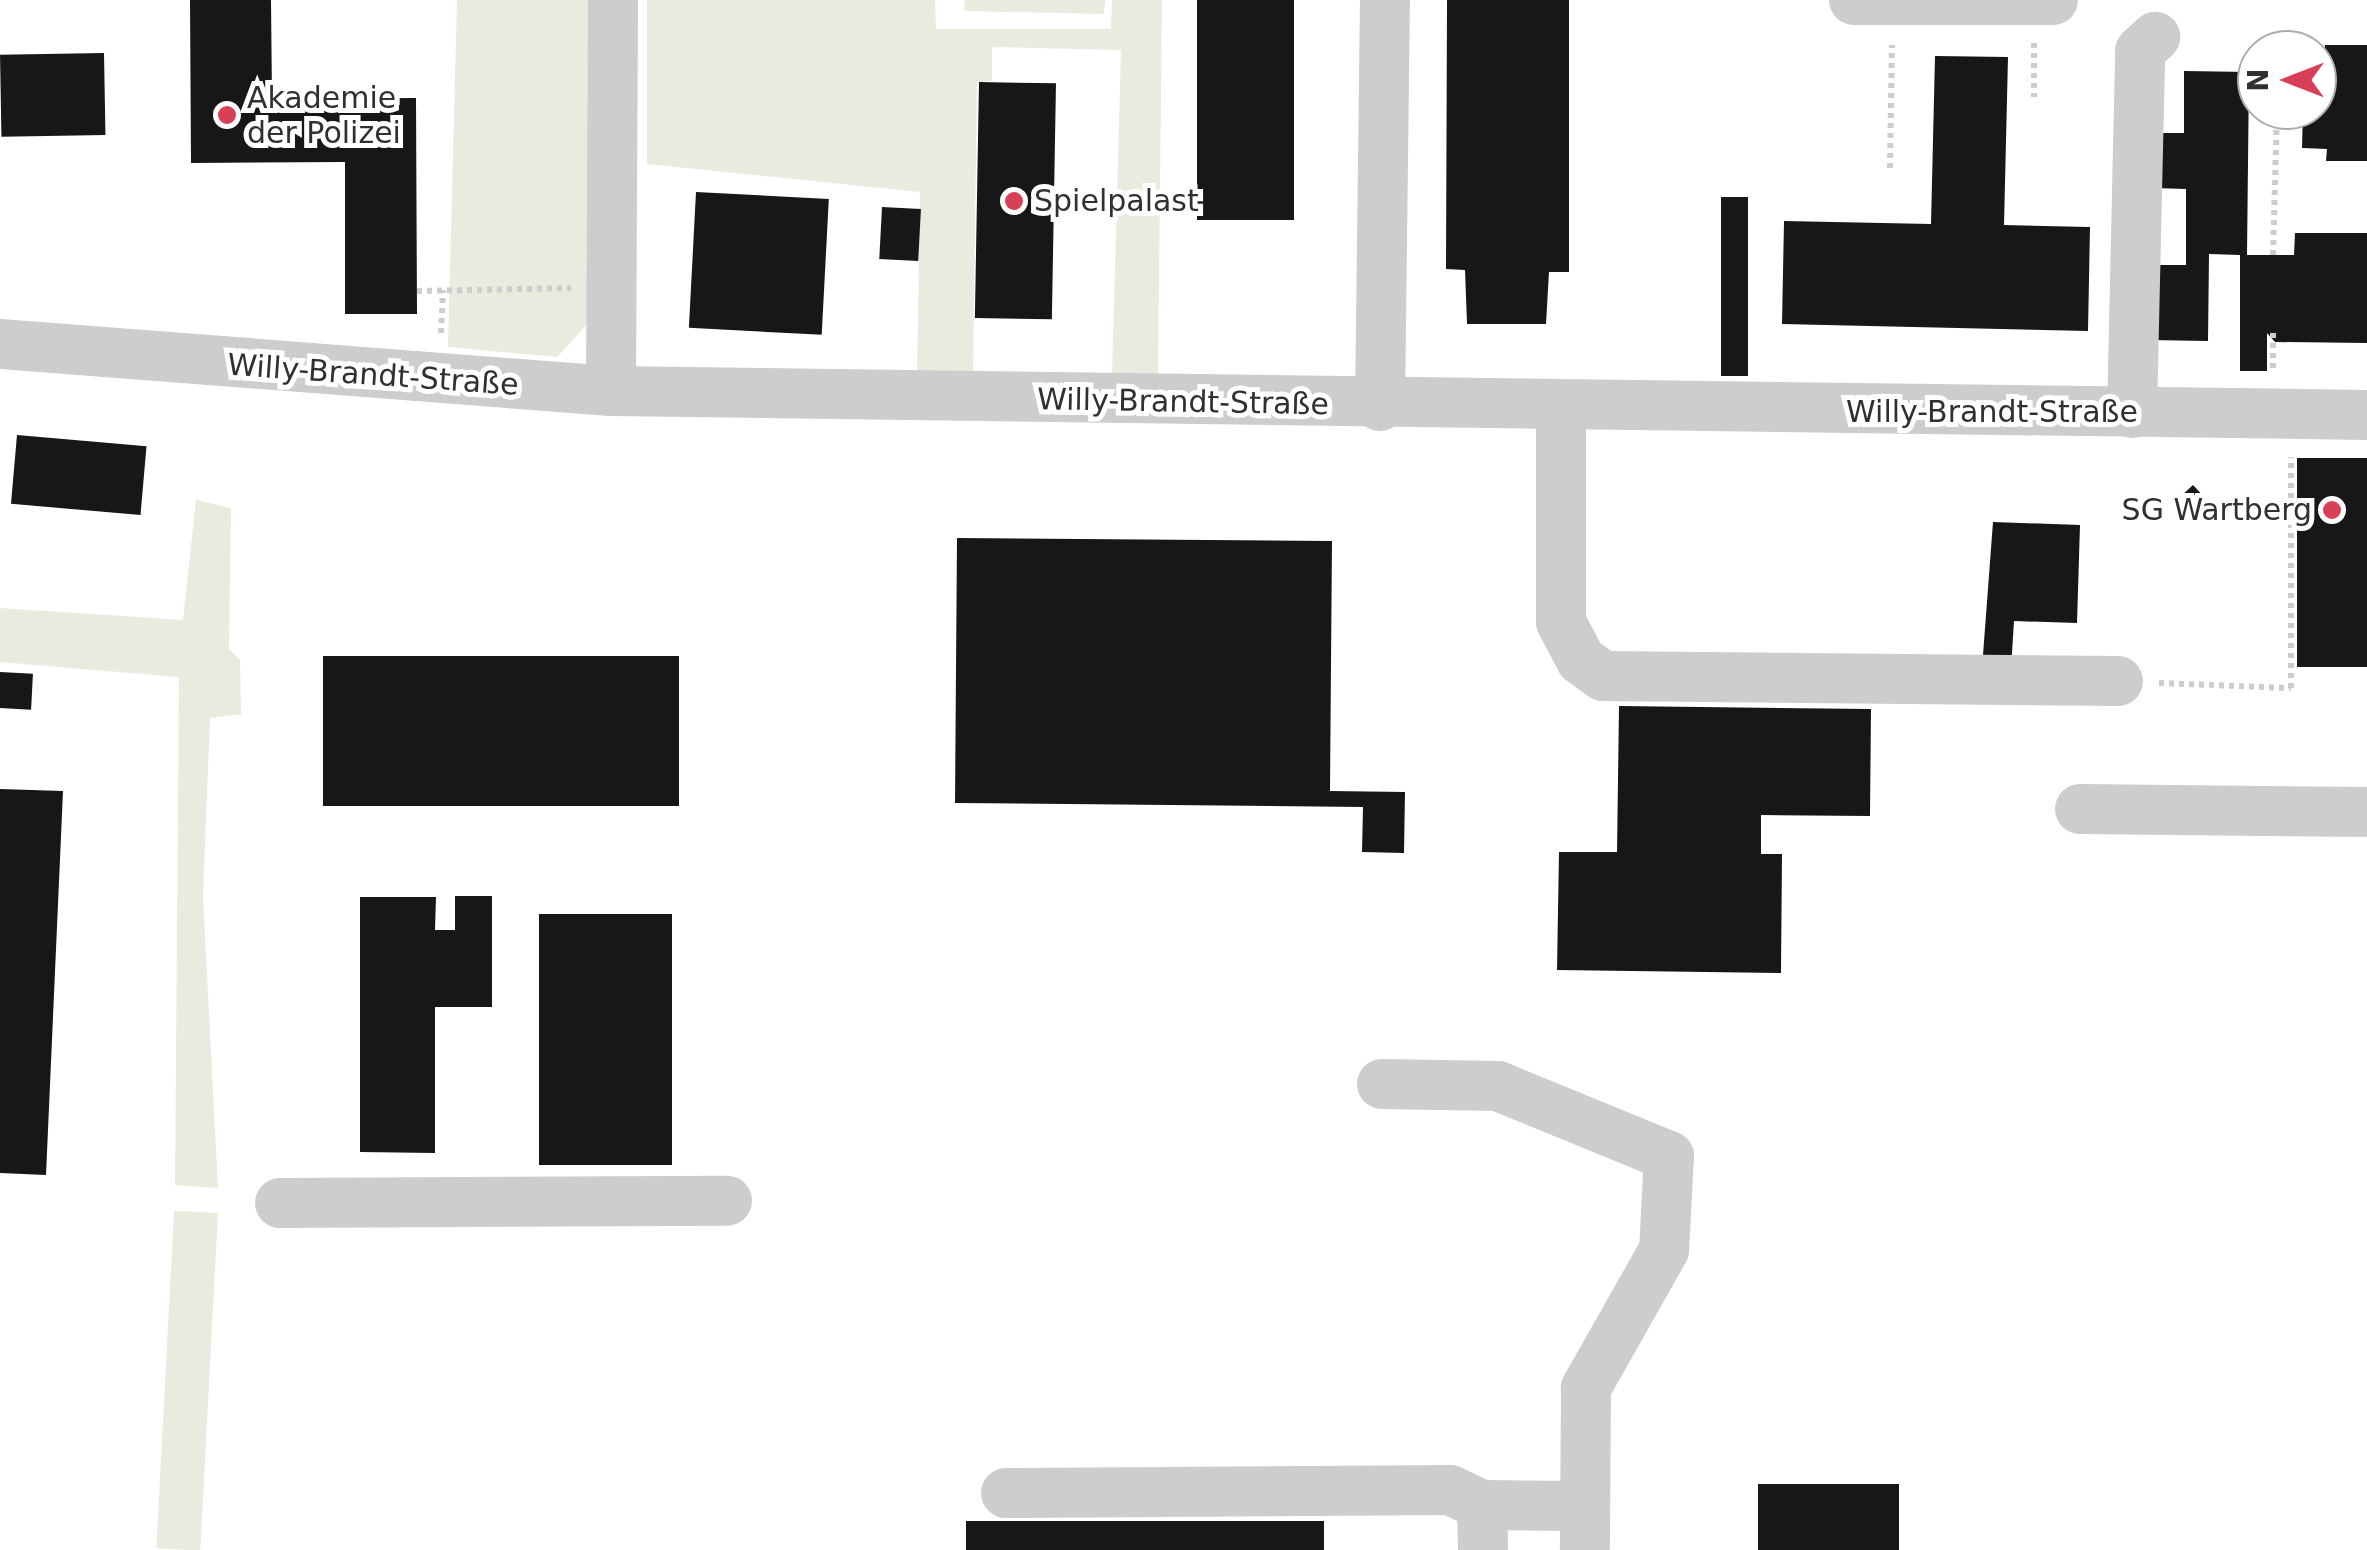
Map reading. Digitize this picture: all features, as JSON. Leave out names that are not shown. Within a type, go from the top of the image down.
[{"type":"street","points":[[611,392],[616,287],[613,0]]},
{"type":"street","points":[[1380,406],[1384,0]]},
{"type":"street","points":[[1854,0],[2044,14]]},
{"type":"street","points":[[2132,413],[2140,51],[2154,37]]},
{"type":"street","name":"Willy-Brandt-Straße","points":[[0,344],[611,392],[1561,409],[2367,415]]},
{"type":"street","points":[[1561,409],[1560,622],[1581,660],[1603,676],[2118,681]]},
{"type":"street","points":[[2080,809],[2367,812]]},
{"type":"street","points":[[1006,1493],[1450,1490],[1482,1528],[1584,1528],[1586,1388],[1664,1250],[1668,1156],[1498,1086],[1382,1084]]},
{"type":"street","points":[[280,1203],[727,1201]]},
{"type":"path","points":[[2034,97],[2044,14]]},
{"type":"path","points":[[1890,168],[1892,44]]},
{"type":"path","points":[[2274,255],[2277,130]]},
{"type":"path","points":[[417,291],[616,287]]},
{"type":"path","points":[[441,350],[443,290]]},
{"type":"path","points":[[2118,681],[2291,688],[2291,446]]},
{"type":"shaded area","points":[[457,0],[599,0],[594,317],[557,357],[448,347]]},
{"type":"shaded area","points":[[647,0],[935,0],[936,29],[1111,29],[1112,0],[1162,0],[1158,377],[1112,375],[1121,50],[992,47],[992,81],[977,82],[973,378],[917,375],[920,192],[647,164]]},
{"type":"shaded area","points":[[965,0],[1105,0],[1104,14],[964,11]]},
{"type":"shaded area","points":[[196,500],[231,508],[229,649],[240,660],[241,714],[210,718],[203,896],[218,1188],[175,1185],[179,677],[0,662],[0,608],[183,620]]},
{"type":"shaded area","points":[[174,1211],[218,1213],[200,1550],[156,1548]]},
{"type":"building","points":[[190,0],[271,0],[272,99],[416,98],[417,314],[345,314],[345,162],[191,163]]},
{"type":"building","points":[[1197,0],[1294,0],[1294,220],[1197,220]]},
{"type":"building","points":[[1447,0],[1569,0],[1569,272],[1549,272],[1546,324],[1467,324],[1465,270],[1446,269]]},
{"type":"building","points":[[2337,45],[2367,45],[2367,161],[2326,161],[2327,149],[2302,148],[2302,130],[2337,130]]},
{"type":"building","points":[[104,53],[105,135],[1,137],[0,55]]},
{"type":"building","points":[[1935,56],[2008,57],[2004,225],[2090,227],[2088,331],[1782,324],[1784,221],[1931,224]]},
{"type":"building","points":[[2184,71],[2237,72],[2237,130],[2248,130],[2247,255],[2294,255],[2295,233],[2367,233],[2367,343],[2275,342],[2267,333],[2267,371],[2240,371],[2240,255],[2209,254],[2208,341],[2149,340],[2151,265],[2186,265],[2186,189],[2153,188],[2154,133],[2184,133]]},
{"type":"building","name":"Spielpalast","points":[[979,82],[1056,83],[1052,319],[975,318]]},
{"type":"building","points":[[696,192],[829,199],[822,335],[689,328]]},
{"type":"building","points":[[1721,197],[1748,197],[1748,376],[1721,376]]},
{"type":"building","points":[[882,207],[921,209],[918,261],[879,259]]},
{"type":"building","points":[[17,435],[147,446],[140,515],[11,504]]},
{"type":"building","name":"SG Wartberg","points":[[2297,458],[2367,458],[2367,667],[2297,667]]},
{"type":"building","points":[[2193,485],[2209,502],[2192,518],[2176,501]]},
{"type":"building","points":[[1993,522],[2080,525],[2077,623],[2014,621],[2011,669],[1982,668]]},
{"type":"building","points":[[957,538],[1332,541],[1330,791],[1405,792],[1404,853],[1362,852],[1363,807],[955,803]]},
{"type":"building","points":[[323,656],[679,656],[679,806],[323,806]]},
{"type":"building","points":[[0,672],[33,674],[31,710],[0,708]]},
{"type":"building","points":[[1619,706],[1871,709],[1870,816],[1761,815],[1761,854],[1782,854],[1781,973],[1557,970],[1559,852],[1617,852]]},
{"type":"building","points":[[0,789],[63,791],[46,1175],[0,1173]]},
{"type":"building","points":[[455,896],[492,896],[492,1007],[435,1007],[435,1153],[360,1152],[360,897],[436,897],[435,930],[455,930]]},
{"type":"building","points":[[539,914],[672,914],[672,1165],[539,1165]]},
{"type":"building","points":[[1758,1484],[1899,1484],[1899,1550],[1758,1550]]},
{"type":"building","points":[[966,1521],[1324,1521],[1324,1550],[966,1550]]},
{"type":"place","name":"Akademie der Polizei","points":[[227,115]]},
{"type":"place","name":"Spielpalast","points":[[1014,201]]},
{"type":"place","name":"SG Wartberg","points":[[2332,510]]}]
